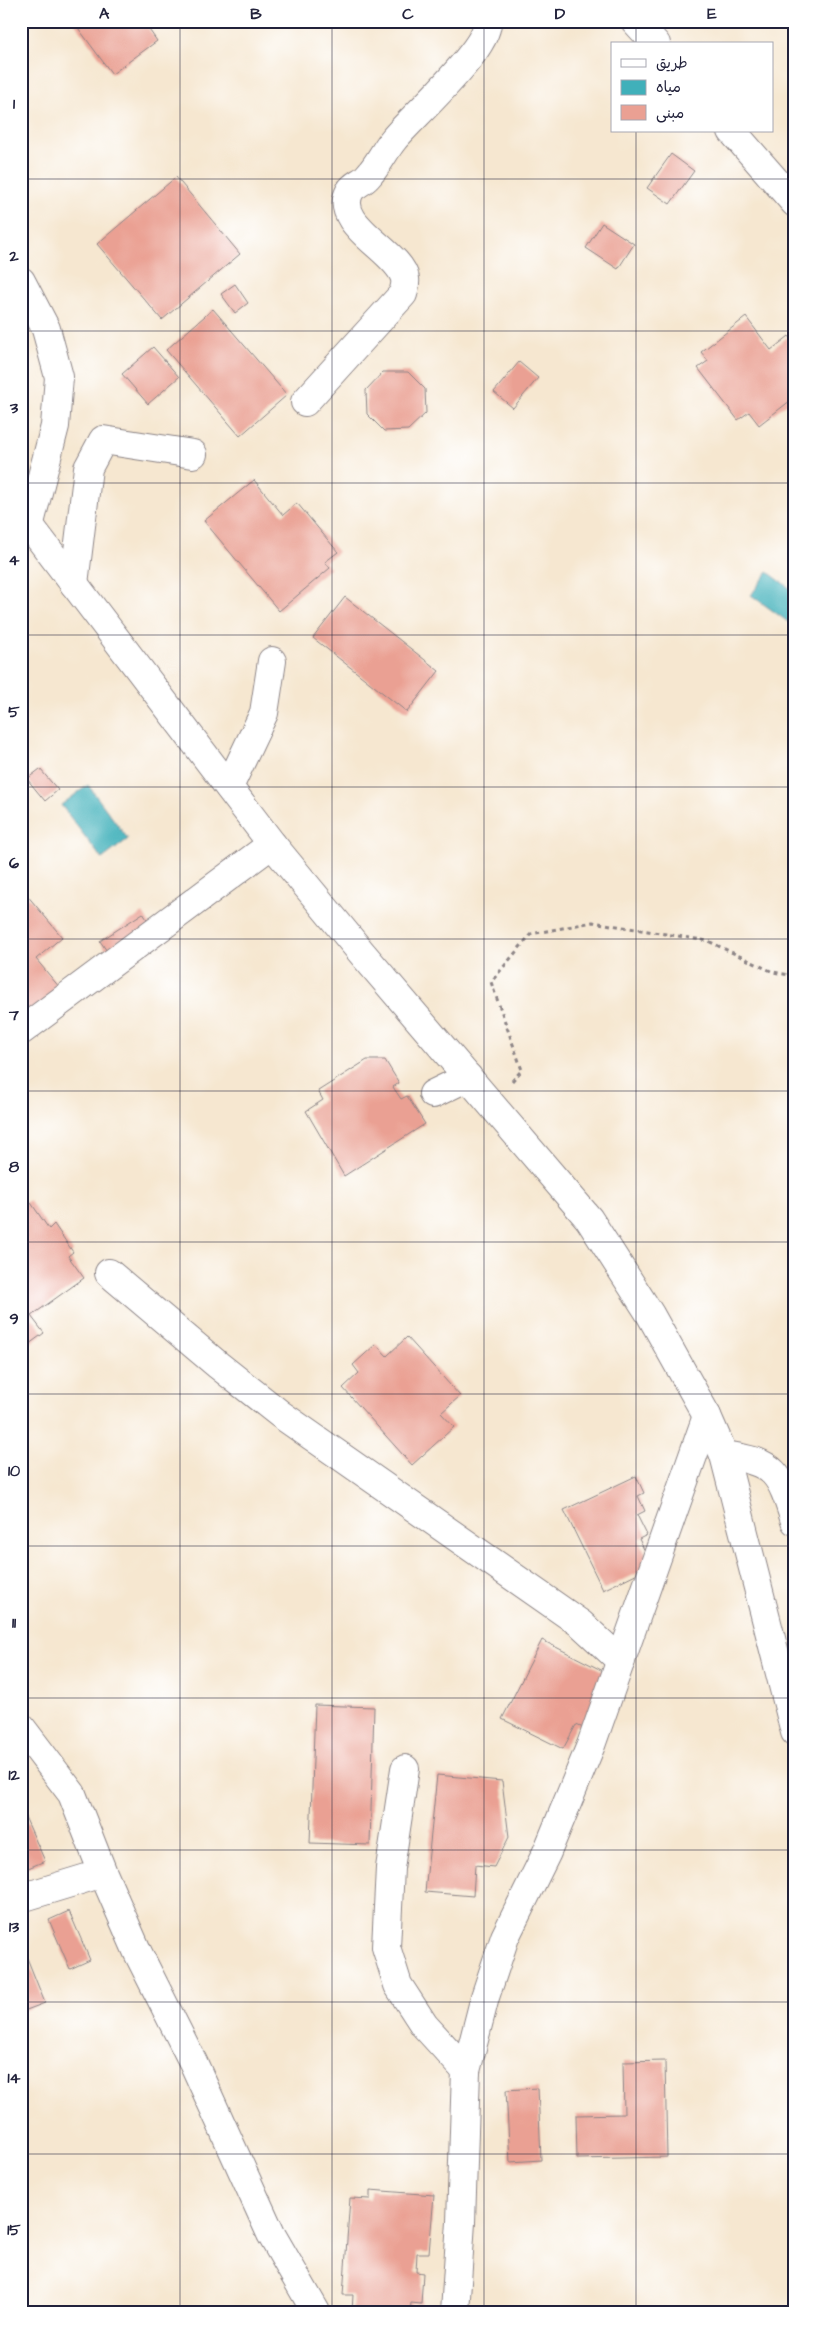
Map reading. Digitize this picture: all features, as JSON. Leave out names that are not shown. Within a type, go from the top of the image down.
[{"type":"street","points":[[305,402],[403,294],[405,280],[400,267],[352,221],[347,203],[350,190],[367,177],[394,139],[429,104],[480,42],[487,21]]},
{"type":"street","points":[[635,21],[654,42]]},
{"type":"street","points":[[733,132],[795,203]]},
{"type":"street","points":[[21,281],[46,329],[59,377],[55,426],[25,518],[272,844],[588,1220],[650,1314],[707,1416],[724,1455],[795,1732]]},
{"type":"street","points":[[74,584],[88,468],[103,440],[193,454]]},
{"type":"street","points":[[229,787],[264,713],[272,661]]},
{"type":"street","points":[[202,880],[272,844]]},
{"type":"street","points":[[21,1031],[272,844]]},
{"type":"street","points":[[433,1094],[468,1077]]},
{"type":"street","points":[[109,1273],[218,1366],[280,1414],[582,1624],[621,1661]]},
{"type":"street","points":[[455,2312],[461,2222],[466,2071],[484,1998],[506,1937],[547,1852],[591,1745],[707,1416]]},
{"type":"street","points":[[724,1455],[747,1458],[767,1466],[783,1484],[795,1521]]},
{"type":"street","points":[[21,1726],[72,1794],[103,1873],[138,1953],[193,2062],[271,2234],[316,2312]]},
{"type":"street","points":[[406,1769],[390,1868],[386,1947],[398,1985],[424,2025],[466,2071]]},
{"type":"street","points":[[21,1898],[103,1873]]},
{"type":"path","points":[[490,1103],[522,1070],[491,982],[531,934],[593,922],[708,941],[773,972],[795,976]]},
{"type":"water","points":[[768,572],[795,592],[795,627],[751,595]]},
{"type":"water","points":[[88,785],[128,839],[102,859],[61,805]]},
{"type":"building","points":[[73,21],[143,21],[157,41],[112,74]]},
{"type":"building","points":[[671,154],[694,171],[670,204],[647,188]]},
{"type":"building","points":[[176,177],[240,254],[162,320],[97,244]]},
{"type":"building","points":[[602,223],[634,244],[618,269],[586,248]]},
{"type":"building","points":[[235,284],[248,303],[235,313],[221,294]]},
{"type":"building","points":[[213,309],[287,395],[240,436],[166,350]]},
{"type":"building","points":[[746,317],[771,350],[789,336],[795,343],[795,397],[759,425],[749,412],[738,420],[698,368],[708,361],[701,352]]},
{"type":"building","points":[[153,347],[179,377],[148,404],[122,374]]},
{"type":"building","points":[[519,362],[538,378],[513,408],[494,392]]},
{"type":"building","points":[[383,372],[408,372],[425,389],[426,413],[408,430],[384,431],[367,414],[366,390]]},
{"type":"building","points":[[254,480],[283,515],[297,503],[338,552],[325,562],[330,568],[279,611],[204,521]]},
{"type":"building","points":[[345,597],[439,671],[407,712],[313,638]]},
{"type":"building","points":[[40,769],[58,790],[45,801],[27,779]]},
{"type":"building","points":[[21,888],[62,937],[36,959],[60,988],[21,1020]]},
{"type":"building","points":[[143,913],[153,929],[111,957],[100,941]]},
{"type":"building","points":[[367,1060],[385,1060],[399,1083],[393,1087],[401,1099],[407,1096],[425,1124],[344,1176],[306,1111],[323,1100],[318,1091]]},
{"type":"building","points":[[29,1200],[49,1229],[54,1224],[73,1252],[68,1256],[84,1278],[31,1316],[44,1333],[21,1350],[21,1206]]},
{"type":"building","points":[[407,1337],[460,1396],[441,1413],[454,1427],[412,1465],[343,1388],[359,1373],[353,1365],[376,1344],[387,1356]]},
{"type":"building","points":[[636,1476],[644,1493],[638,1496],[645,1511],[637,1515],[647,1535],[639,1539],[648,1558],[648,1568],[603,1590],[564,1510]]},
{"type":"building","points":[[542,1640],[607,1673],[586,1729],[576,1725],[563,1749],[502,1719]]},
{"type":"building","points":[[315,1705],[374,1707],[370,1845],[310,1843]]},
{"type":"building","points":[[437,1775],[502,1781],[509,1837],[494,1867],[475,1865],[473,1896],[425,1892]]},
{"type":"building","points":[[21,1808],[45,1861],[21,1871]]},
{"type":"building","points":[[69,1911],[90,1960],[70,1969],[49,1920]]},
{"type":"building","points":[[21,1943],[45,2003],[21,2012]]},
{"type":"building","points":[[665,2061],[667,2157],[577,2159],[576,2115],[624,2114],[623,2062]]},
{"type":"building","points":[[538,2088],[541,2160],[510,2162],[506,2090]]},
{"type":"building","points":[[370,2190],[434,2195],[429,2253],[417,2253],[416,2272],[423,2273],[421,2304],[411,2303],[410,2312],[352,2312],[353,2295],[343,2295],[350,2198],[370,2199]]},
{"type":"building","points":[[795,2307],[795,2312],[784,2312],[783,2308]]}]
